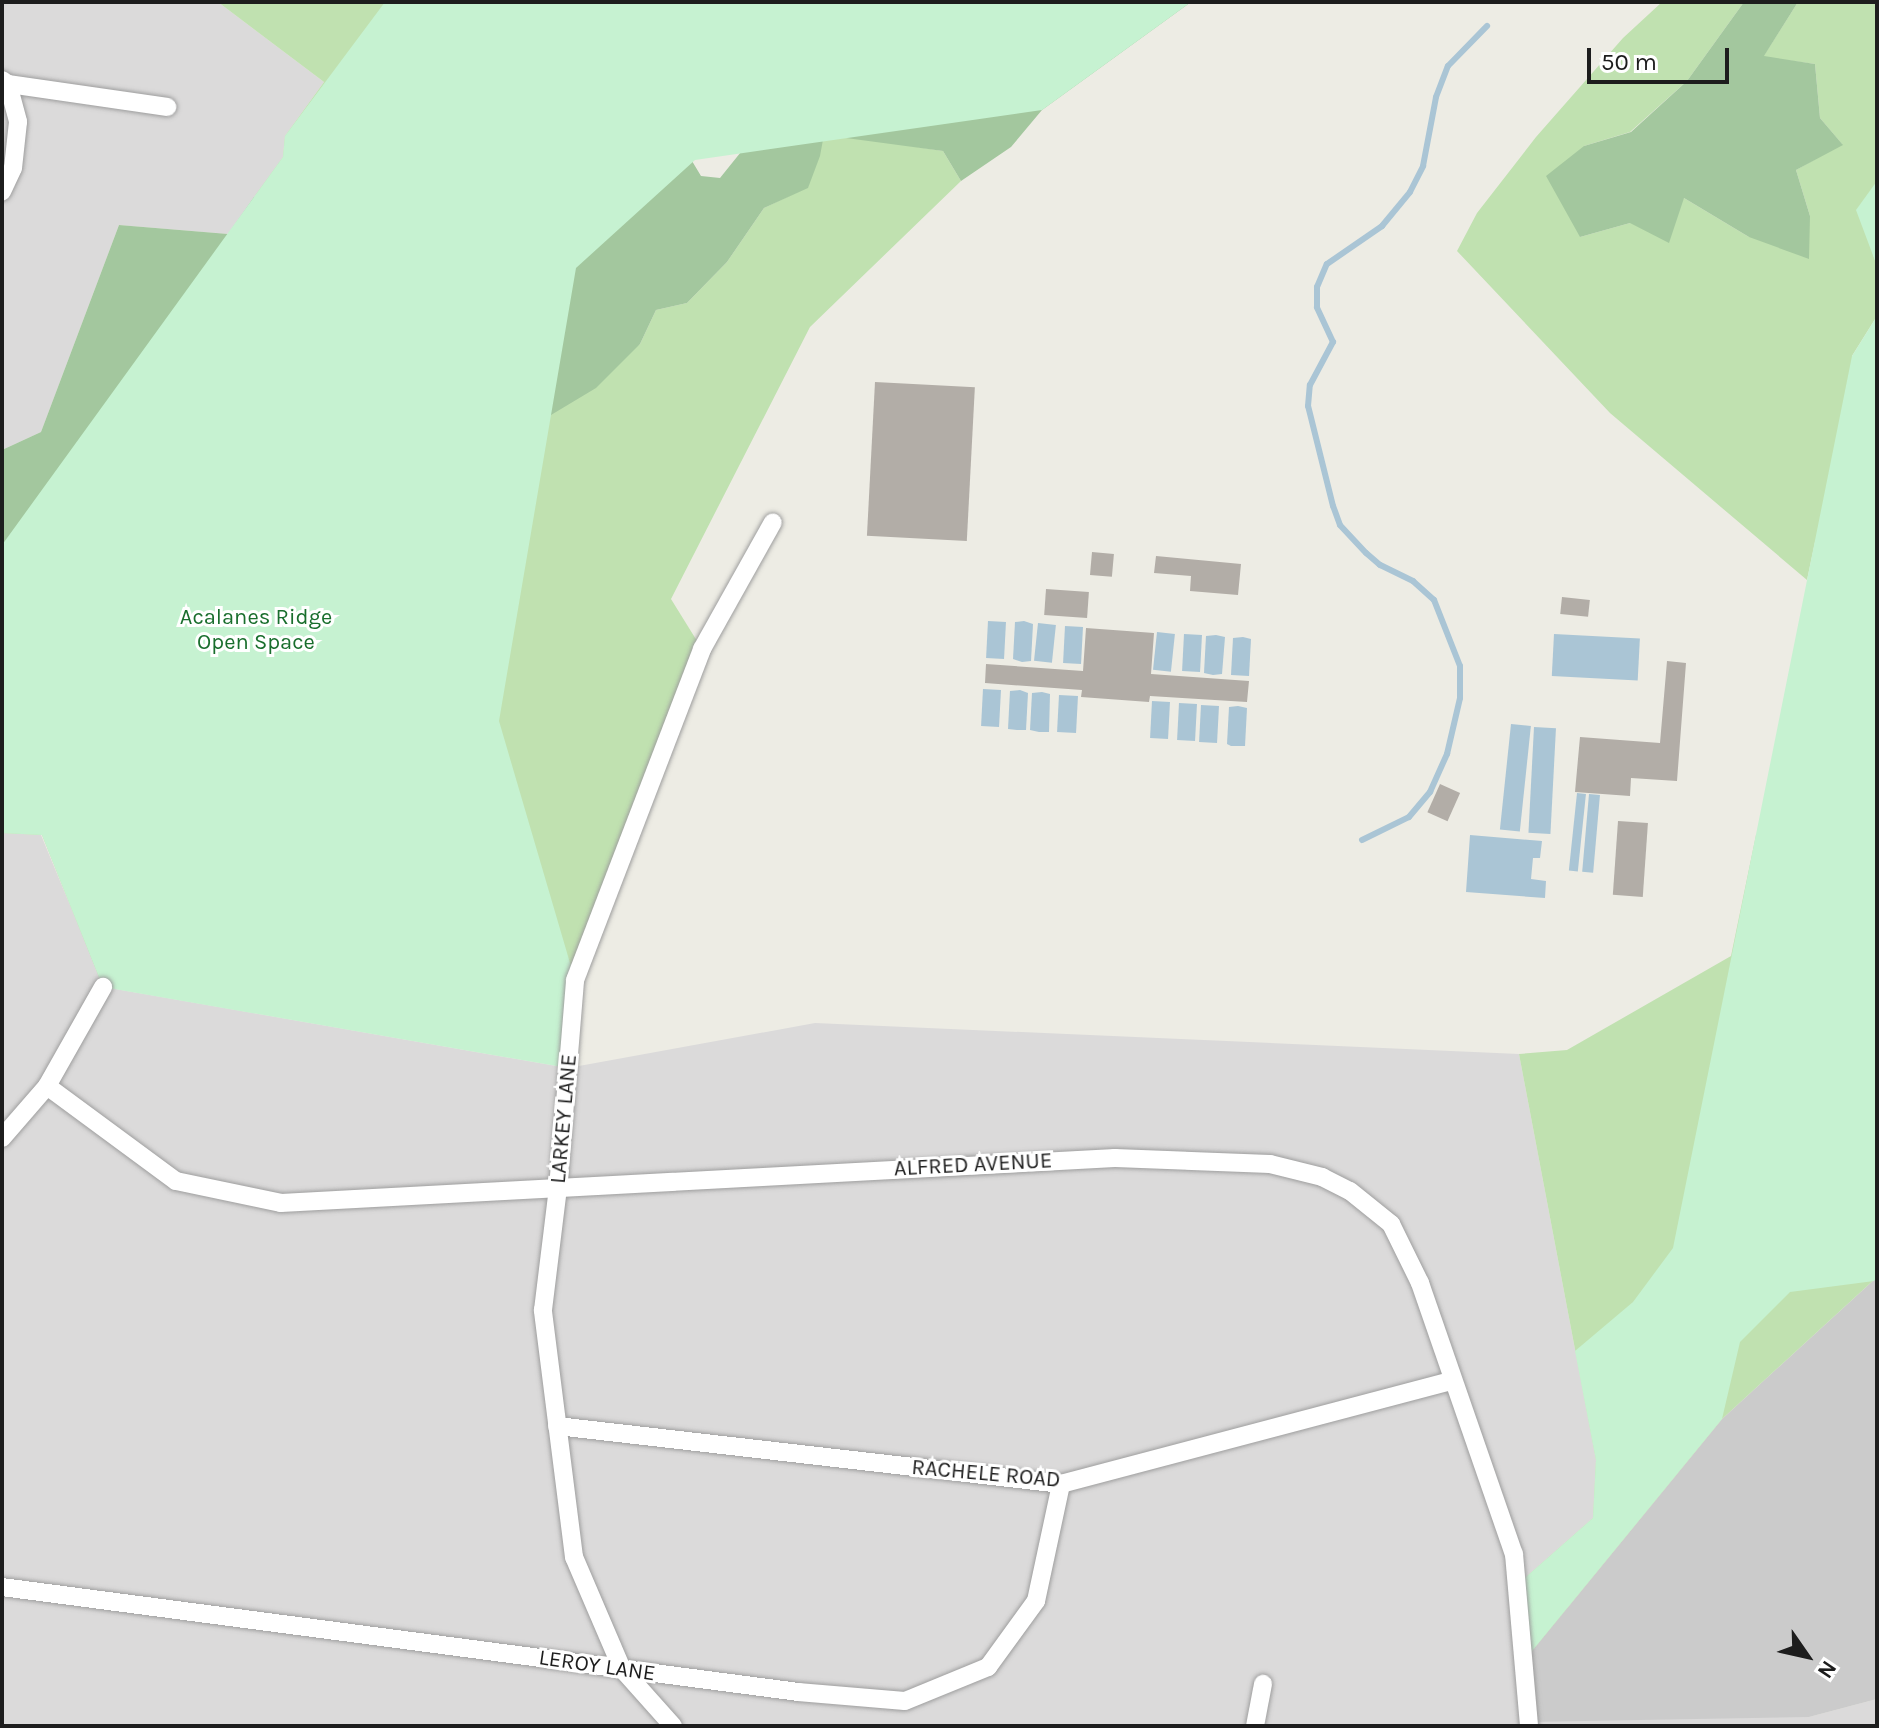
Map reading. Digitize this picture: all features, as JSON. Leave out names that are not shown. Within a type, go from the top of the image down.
[{"type":"street","points":[[2,192],[13,168],[18,122],[5,82],[167,107]]},
{"type":"street","name":"LARKEY LANE","points":[[673,1726],[622,1669],[574,1557],[543,1310],[558,1188],[575,980],[702,649],[773,522]]},
{"type":"street","points":[[2,1138],[47,1086],[103,987]]},
{"type":"street","name":"ALFRED AVENUE","points":[[47,1086],[176,1181],[281,1203],[1115,1158],[1270,1164],[1322,1177],[1350,1191],[1391,1224],[1420,1283],[1514,1554],[1529,1726]]},
{"type":"street","name":"RACHELE ROAD","points":[[557,1426],[1061,1484],[1452,1381]]},
{"type":"street","name":"LEROY LANE","points":[[2,1587],[798,1692],[905,1701],[988,1667],[1036,1601],[1061,1484]]},
{"type":"street","points":[[1255,1726],[1263,1684]]},
{"type":"shaded area","points":[[2,2],[218,2],[324,82],[285,136],[283,157],[228,234],[119,225],[41,432],[2,450]]},
{"type":"shaded area","points":[[2,833],[41,835],[104,987],[568,1068],[815,1023],[1519,1054],[1596,1460],[1593,1518],[1517,1585],[1809,1717],[1877,1699],[1877,1726],[2,1726]]},
{"type":"shaded area","points":[[1877,1277],[1877,1699],[1809,1717],[1528,1722],[1523,1662],[1722,1419]]},
{"type":"green space","points":[[218,2],[391,2],[403,40],[254,197],[283,157],[285,136],[324,82]]},
{"type":"green space","name":"Acalanes Ridge Open Space","points":[[385,2],[1191,2],[1042,110],[695,160],[576,268],[499,721],[575,980],[568,1068],[103,987],[42,835],[2,833],[2,545],[283,157],[285,136]]},
{"type":"green space","points":[[1191,2],[1042,110],[1011,147],[961,181],[943,151],[846,138],[830,102],[820,156],[808,188],[764,208],[727,262],[687,303],[656,310],[640,344],[596,388],[526,430],[2,721],[2,450],[41,432],[119,225],[228,234],[254,197]],"holes":[[[757,132],[720,178],[701,176],[677,136]]]},
{"type":"green space","points":[[1662,2],[1744,2],[1687,81],[1630,132],[1584,146],[1580,237],[1630,223],[1684,198],[1749,237],[1810,216],[1796,170],[1842,144],[1820,118],[1815,64],[1763,57],[1798,2],[1877,2],[1877,244],[1872,251],[1877,266],[1877,316],[1852,356],[1876,402],[1815,542],[1807,580],[1610,413],[1457,251],[1477,213],[1536,137],[1623,38]]},
{"type":"green space","points":[[1744,2],[1798,2],[1764,56],[1815,64],[1820,118],[1843,145],[1796,170],[1810,216],[1809,259],[1749,237],[1684,198],[1669,243],[1630,223],[1580,237],[1546,176],[1584,146],[1631,132],[1687,81]]},
{"type":"green space","points":[[830,100],[911,146],[943,151],[961,181],[810,327],[671,599],[702,649],[575,980],[103,987],[42,835],[2,833],[314,580],[640,344],[656,310],[687,303],[727,262],[764,208],[808,187]]},
{"type":"green space","points":[[1877,181],[1877,266],[1856,210]]},
{"type":"green space","points":[[1877,316],[1877,1277],[1874,1281],[1790,1292],[1740,1342],[1722,1419],[1523,1662],[1517,1585],[1593,1518],[1596,1460],[1575,1351],[1633,1302],[1673,1248],[1852,356]]},
{"type":"green space","points":[[1756,835],[1877,1277],[1722,1419],[1523,1662],[1517,1585],[1593,1518],[1596,1460],[1519,1054],[1567,1050],[1731,956]]},
{"type":"water","points":[[988,621],[1006,622],[1004,659],[986,658]]},
{"type":"water","points":[[1015,622],[1033,624],[1031,661],[1022,662],[1013,659]]},
{"type":"water","points":[[1038,623],[1056,625],[1052,663],[1034,661]]},
{"type":"water","points":[[1065,626],[1083,627],[1081,664],[1063,663]]},
{"type":"water","points":[[1157,632],[1175,634],[1171,672],[1153,670]]},
{"type":"water","points":[[1184,634],[1202,635],[1200,672],[1182,671]]},
{"type":"water","points":[[1554,634],[1640,639],[1638,680],[1552,676]]},
{"type":"water","points":[[1206,636],[1225,637],[1222,674],[1213,675],[1204,673]]},
{"type":"water","points":[[1233,638],[1251,639],[1249,676],[1231,675]]},
{"type":"water","points":[[983,689],[1001,690],[999,727],[981,726]]},
{"type":"water","points":[[1010,691],[1028,693],[1026,730],[1008,729]]},
{"type":"water","points":[[1032,693],[1050,694],[1049,732],[1030,730]]},
{"type":"water","points":[[1059,695],[1078,696],[1076,733],[1057,732]]},
{"type":"water","points":[[1152,701],[1170,702],[1168,739],[1150,738]]},
{"type":"water","points":[[1179,703],[1197,704],[1195,741],[1177,740]]},
{"type":"water","points":[[1201,705],[1219,706],[1217,743],[1199,742]]},
{"type":"water","points":[[1229,707],[1247,708],[1245,746],[1231,746],[1227,744]]},
{"type":"water","points":[[1511,724],[1531,726],[1520,832],[1500,829]]},
{"type":"water","points":[[1534,727],[1556,728],[1550,834],[1528,833]]},
{"type":"water","points":[[1577,793],[1586,794],[1578,872],[1569,871]]},
{"type":"water","points":[[1589,794],[1600,795],[1593,873],[1582,872]]},
{"type":"water","points":[[1470,835],[1542,841],[1540,858],[1533,858],[1531,879],[1546,881],[1545,898],[1466,892]]},
{"type":"building","points":[[875,382],[975,387],[967,541],[867,536]]},
{"type":"building","points":[[1092,552],[1114,554],[1112,577],[1090,575]]},
{"type":"building","points":[[1156,556],[1241,564],[1238,595],[1190,591],[1191,576],[1154,573]]},
{"type":"building","points":[[1046,589],[1089,592],[1087,618],[1044,615]]},
{"type":"building","points":[[1562,597],[1590,600],[1588,617],[1560,614]]},
{"type":"building","points":[[1086,628],[1154,633],[1151,674],[1249,681],[1247,702],[1150,696],[1149,702],[1081,697],[1082,690],[985,683],[986,664],[1083,671]]},
{"type":"building","points":[[1667,661],[1686,663],[1677,781],[1631,778],[1630,796],[1575,792],[1580,737],[1660,743]]},
{"type":"building","points":[[1440,784],[1460,793],[1447,821],[1427,812]]},
{"type":"building","points":[[1618,821],[1648,823],[1643,897],[1613,895]]},
{"type":"waterway","points":[[1362,840],[1409,817],[1430,792],[1447,754],[1460,698],[1460,666],[1434,600],[1413,581],[1380,565],[1340,525],[1308,406],[1310,385],[1333,342],[1317,307],[1317,287],[1327,264],[1382,226],[1410,192],[1423,166],[1436,97],[1448,66],[1487,26]]}]
